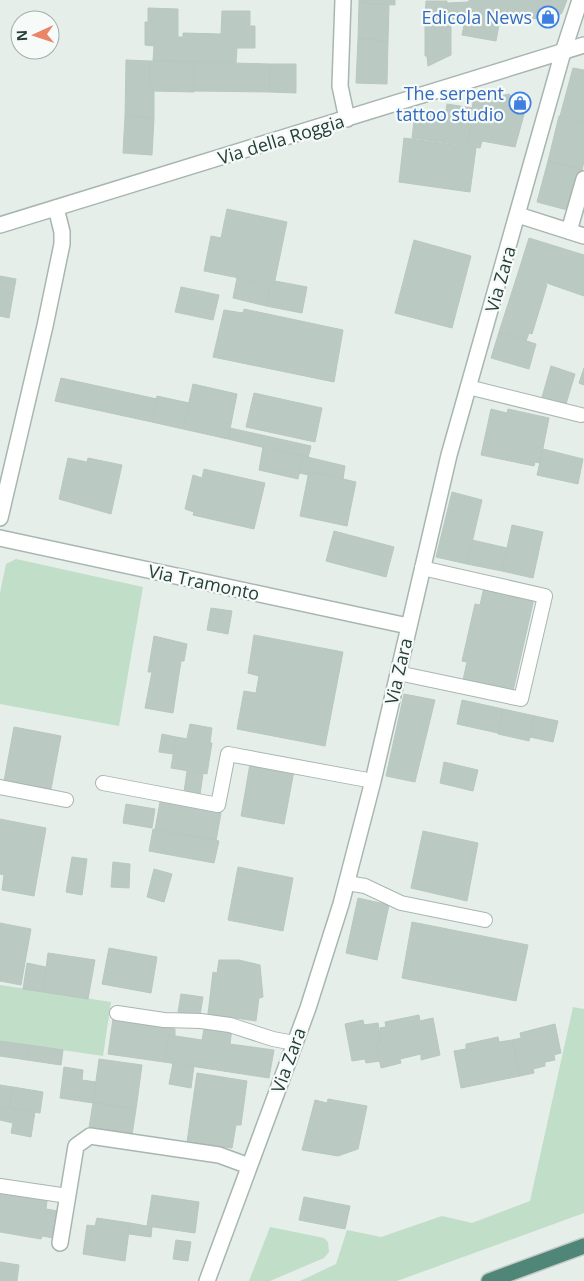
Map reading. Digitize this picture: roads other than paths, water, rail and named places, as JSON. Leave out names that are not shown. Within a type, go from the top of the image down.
[{"type":"highway","points":[[489,1281],[584,1246]]},
{"type":"street","points":[[343,0],[340,86],[347,119]]},
{"type":"street","name":"Via Zara","points":[[208,1281],[294,1043],[347,882],[373,781],[422,568],[468,387],[563,52],[580,0]]},
{"type":"street","name":"Via della Roggia","points":[[0,225],[584,45]]},
{"type":"street","points":[[569,231],[584,179]]},
{"type":"street","points":[[0,518],[46,326],[62,244],[62,232],[56,208]]},
{"type":"street","points":[[518,215],[584,236]]},
{"type":"street","name":"Via Tramonto","points":[[0,538],[408,626]]},
{"type":"street","points":[[60,1243],[76,1146],[90,1136],[219,1155],[249,1166]]},
{"type":"lane","points":[[468,387],[580,415]]},
{"type":"lane","points":[[398,673],[521,699],[545,596],[422,568]]},
{"type":"lane","points":[[103,783],[218,805],[228,754],[373,781]]},
{"type":"lane","points":[[0,787],[66,800]]},
{"type":"lane","points":[[347,882],[365,886],[401,903],[485,920]]},
{"type":"lane","points":[[117,1013],[164,1020],[201,1021],[230,1025],[273,1039],[294,1043]]},
{"type":"lane","points":[[0,1186],[68,1196]]},
{"type":"place","name":"Edicola News","points":[[548,17]]},
{"type":"place","name":"The serpent tattoo studio","points":[[520,103]]}]
